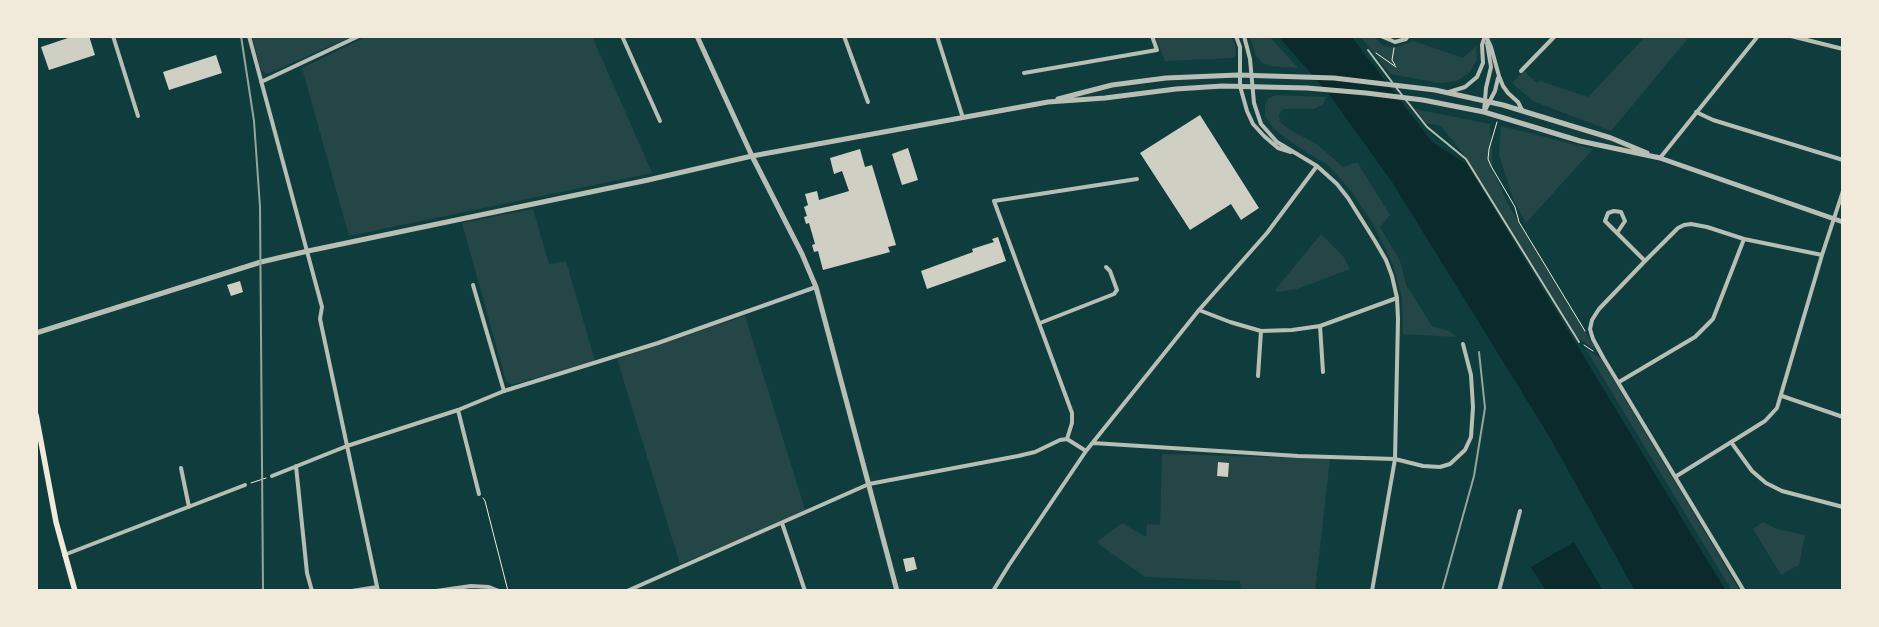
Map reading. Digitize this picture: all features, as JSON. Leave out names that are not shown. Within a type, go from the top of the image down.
[{"type":"main road","points":[[36,415],[49,489],[64,555],[75,591]]},
{"type":"street","points":[[113,36],[138,116]]},
{"type":"street","points":[[249,36],[322,307],[320,319],[378,589],[352,591]]},
{"type":"street","points":[[261,82],[359,36]]},
{"type":"street","points":[[622,36],[660,121]]},
{"type":"street","points":[[697,36],[752,156],[802,254],[816,287],[897,591]]},
{"type":"street","points":[[844,36],[868,102]]},
{"type":"street","points":[[937,36],[963,118]]},
{"type":"street","points":[[1024,73],[1157,50],[1152,36]]},
{"type":"street","points":[[1236,36],[1240,47],[1238,75],[1240,86],[1253,124],[1278,148],[1298,154]]},
{"type":"street","points":[[1244,36],[1252,75],[1254,102],[1261,124],[1278,142],[1317,166],[1337,184],[1348,198],[1386,260],[1392,276],[1397,298],[1395,459],[1372,591]]},
{"type":"street","points":[[1381,36],[1394,42],[1406,39],[1408,36]]},
{"type":"street","points":[[1448,93],[1465,87],[1477,77],[1483,63],[1482,44],[1485,36]]},
{"type":"street","points":[[1485,36],[1491,47],[1499,76],[1508,93],[1518,102],[1522,110]]},
{"type":"street","points":[[1484,112],[1484,101],[1491,67],[1485,36]]},
{"type":"street","points":[[1521,70],[1554,36]]},
{"type":"street","points":[[1660,158],[1758,36]]},
{"type":"street","points":[[1791,36],[1843,49]]},
{"type":"street","points":[[36,333],[252,264],[308,251],[752,156],[1048,102],[1112,85],[1166,78],[1238,75],[1334,78],[1448,93],[1522,110],[1611,138],[1660,158],[1843,222]]},
{"type":"street","points":[[1484,112],[1498,86],[1499,76]]},
{"type":"street","points":[[1048,102],[1105,98],[1176,89],[1240,86],[1306,88],[1423,100],[1484,112],[1580,141],[1660,158]]},
{"type":"street","points":[[1696,112],[1713,120],[1843,160]]},
{"type":"street","points":[[993,591],[1009,564],[1086,451],[1199,310],[1268,233],[1317,166]]},
{"type":"street","points":[[1067,439],[1072,423],[1072,413],[994,201],[1137,179]]},
{"type":"street","points":[[1675,477],[1765,421],[1777,408],[1843,191]]},
{"type":"street","points":[[1617,233],[1625,221],[1620,212],[1614,211],[1608,213],[1605,221],[1617,233],[1646,261]]},
{"type":"street","points":[[1744,591],[1604,359],[1593,339],[1590,329],[1592,320],[1599,309],[1678,228],[1684,225],[1691,224],[1707,227],[1744,239],[1822,255]]},
{"type":"street","points":[[1619,382],[1695,337],[1713,319],[1744,239]]},
{"type":"street","points":[[1040,323],[1114,294],[1117,290],[1110,271],[1106,268]]},
{"type":"street","points":[[473,285],[504,391]]},
{"type":"street","points":[[272,476],[347,446],[458,410],[504,391],[658,342],[816,287]]},
{"type":"street","points":[[1199,310],[1261,331],[1292,330],[1320,326],[1397,298]]},
{"type":"street","points":[[1320,326],[1323,372]]},
{"type":"street","points":[[1258,376],[1261,331]]},
{"type":"street","points":[[1093,443],[1298,456],[1395,459],[1423,466],[1440,467],[1450,464],[1465,450],[1471,437],[1473,407],[1471,375],[1463,344]]},
{"type":"street","points":[[1782,396],[1843,417]]},
{"type":"street","points":[[458,410],[480,494]]},
{"type":"street","points":[[627,591],[869,484],[1018,456],[1035,452],[1060,440],[1067,439],[1086,451]]},
{"type":"street","points":[[1731,442],[1752,471],[1766,482],[1782,491],[1843,507]]},
{"type":"street","points":[[296,466],[307,573],[312,591]]},
{"type":"street","points":[[181,468],[189,507]]},
{"type":"street","points":[[64,555],[245,485]]},
{"type":"street","points":[[1498,591],[1520,511]]},
{"type":"street","points":[[782,523],[805,591]]},
{"type":"street","points":[[436,591],[471,586],[490,587],[499,591]]},
{"type":"lane","points":[[1368,50],[1427,127],[1466,159],[1579,342]]},
{"type":"path","points":[[1368,50],[1371,49],[1396,67],[1392,60],[1394,42]]},
{"type":"path","points":[[1500,116],[1489,149],[1488,160],[1524,229],[1583,330],[1593,339]]},
{"type":"path","points":[[1579,342],[1604,359]]},
{"type":"path","points":[[245,485],[272,476]]},
{"type":"path","points":[[480,494],[485,500],[508,591]]},
{"type":"shaded area","points":[[252,36],[353,36],[267,74],[261,70]]},
{"type":"shaded area","points":[[368,36],[592,36],[652,173],[349,236],[302,68]]},
{"type":"shaded area","points":[[1155,36],[1231,36],[1235,45],[1236,55],[1232,58],[1165,61]]},
{"type":"shaded area","points":[[1250,36],[1269,36],[1298,68],[1270,66],[1263,63],[1256,56]]},
{"type":"shaded area","points":[[1278,36],[1351,36],[1432,142],[1467,164],[1726,591],[1635,591],[1549,436],[1392,182],[1328,93]]},
{"type":"shaded area","points":[[1360,36],[1374,36],[1382,45],[1389,47],[1397,47],[1413,41],[1463,58],[1476,46],[1477,59],[1469,73],[1457,81],[1441,83],[1390,74]]},
{"type":"shaded area","points":[[1646,36],[1690,36],[1611,131],[1533,101],[1512,83],[1524,71],[1537,83],[1540,81],[1588,97]]},
{"type":"shaded area","points":[[1276,95],[1326,97],[1323,104],[1314,109],[1283,109],[1279,115],[1280,122],[1290,130],[1317,144],[1343,167],[1357,162],[1390,215],[1380,227],[1400,261],[1406,285],[1432,326],[1449,331],[1457,337],[1403,334],[1402,297],[1392,262],[1373,224],[1351,191],[1329,166],[1298,147],[1274,129],[1265,116],[1265,105],[1269,98]]},
{"type":"shaded area","points":[[1415,109],[1490,124],[1493,170],[1508,204],[1597,351],[1578,338],[1466,157],[1441,126],[1426,123]]},
{"type":"shaded area","points":[[1501,126],[1593,149],[1526,223],[1514,201],[1499,155]]},
{"type":"shaded area","points":[[533,209],[549,264],[566,261],[595,361],[511,385],[506,381],[462,223]]},
{"type":"shaded area","points":[[1321,234],[1343,256],[1350,269],[1297,289],[1277,292],[1275,290]]},
{"type":"shaded area","points":[[745,316],[806,513],[680,564],[617,359]]},
{"type":"shaded area","points":[[1585,348],[1601,359],[1740,591],[1732,591]]},
{"type":"shaded area","points":[[1162,454],[1330,459],[1315,591],[1241,591],[1240,581],[1145,577],[1100,545],[1097,542],[1122,523],[1146,537],[1147,524],[1160,525]]},
{"type":"shaded area","points":[[1763,522],[1777,529],[1805,535],[1799,565],[1781,575],[1753,529]]},
{"type":"shaded area","points":[[1574,542],[1603,591],[1546,591],[1531,567]]},
{"type":"building","points":[[74,36],[89,36],[95,55],[49,70],[41,47]]},
{"type":"building","points":[[216,55],[222,73],[169,90],[163,72]]},
{"type":"building","points":[[1200,115],[1259,208],[1241,220],[1231,204],[1190,230],[1140,153]]},
{"type":"building","points":[[908,148],[918,180],[902,185],[892,154]]},
{"type":"building","points":[[860,149],[865,167],[872,165],[896,245],[888,247],[890,252],[823,270],[818,251],[814,252],[812,245],[815,244],[809,223],[806,224],[804,217],[807,216],[804,207],[808,205],[805,194],[817,191],[819,200],[849,191],[842,171],[834,174],[830,158]]},
{"type":"building","points":[[998,237],[1006,261],[927,289],[921,271],[973,252],[972,249],[994,242],[992,239]]},
{"type":"building","points":[[240,281],[243,292],[231,296],[227,285]]},
{"type":"building","points":[[1218,462],[1229,463],[1228,477],[1217,476]]},
{"type":"building","points":[[914,557],[917,569],[906,572],[903,559]]},
{"type":"railway","points":[[241,36],[254,121],[260,207],[263,591]]},
{"type":"railway","points":[[1442,591],[1474,476],[1485,408],[1479,352]]}]
